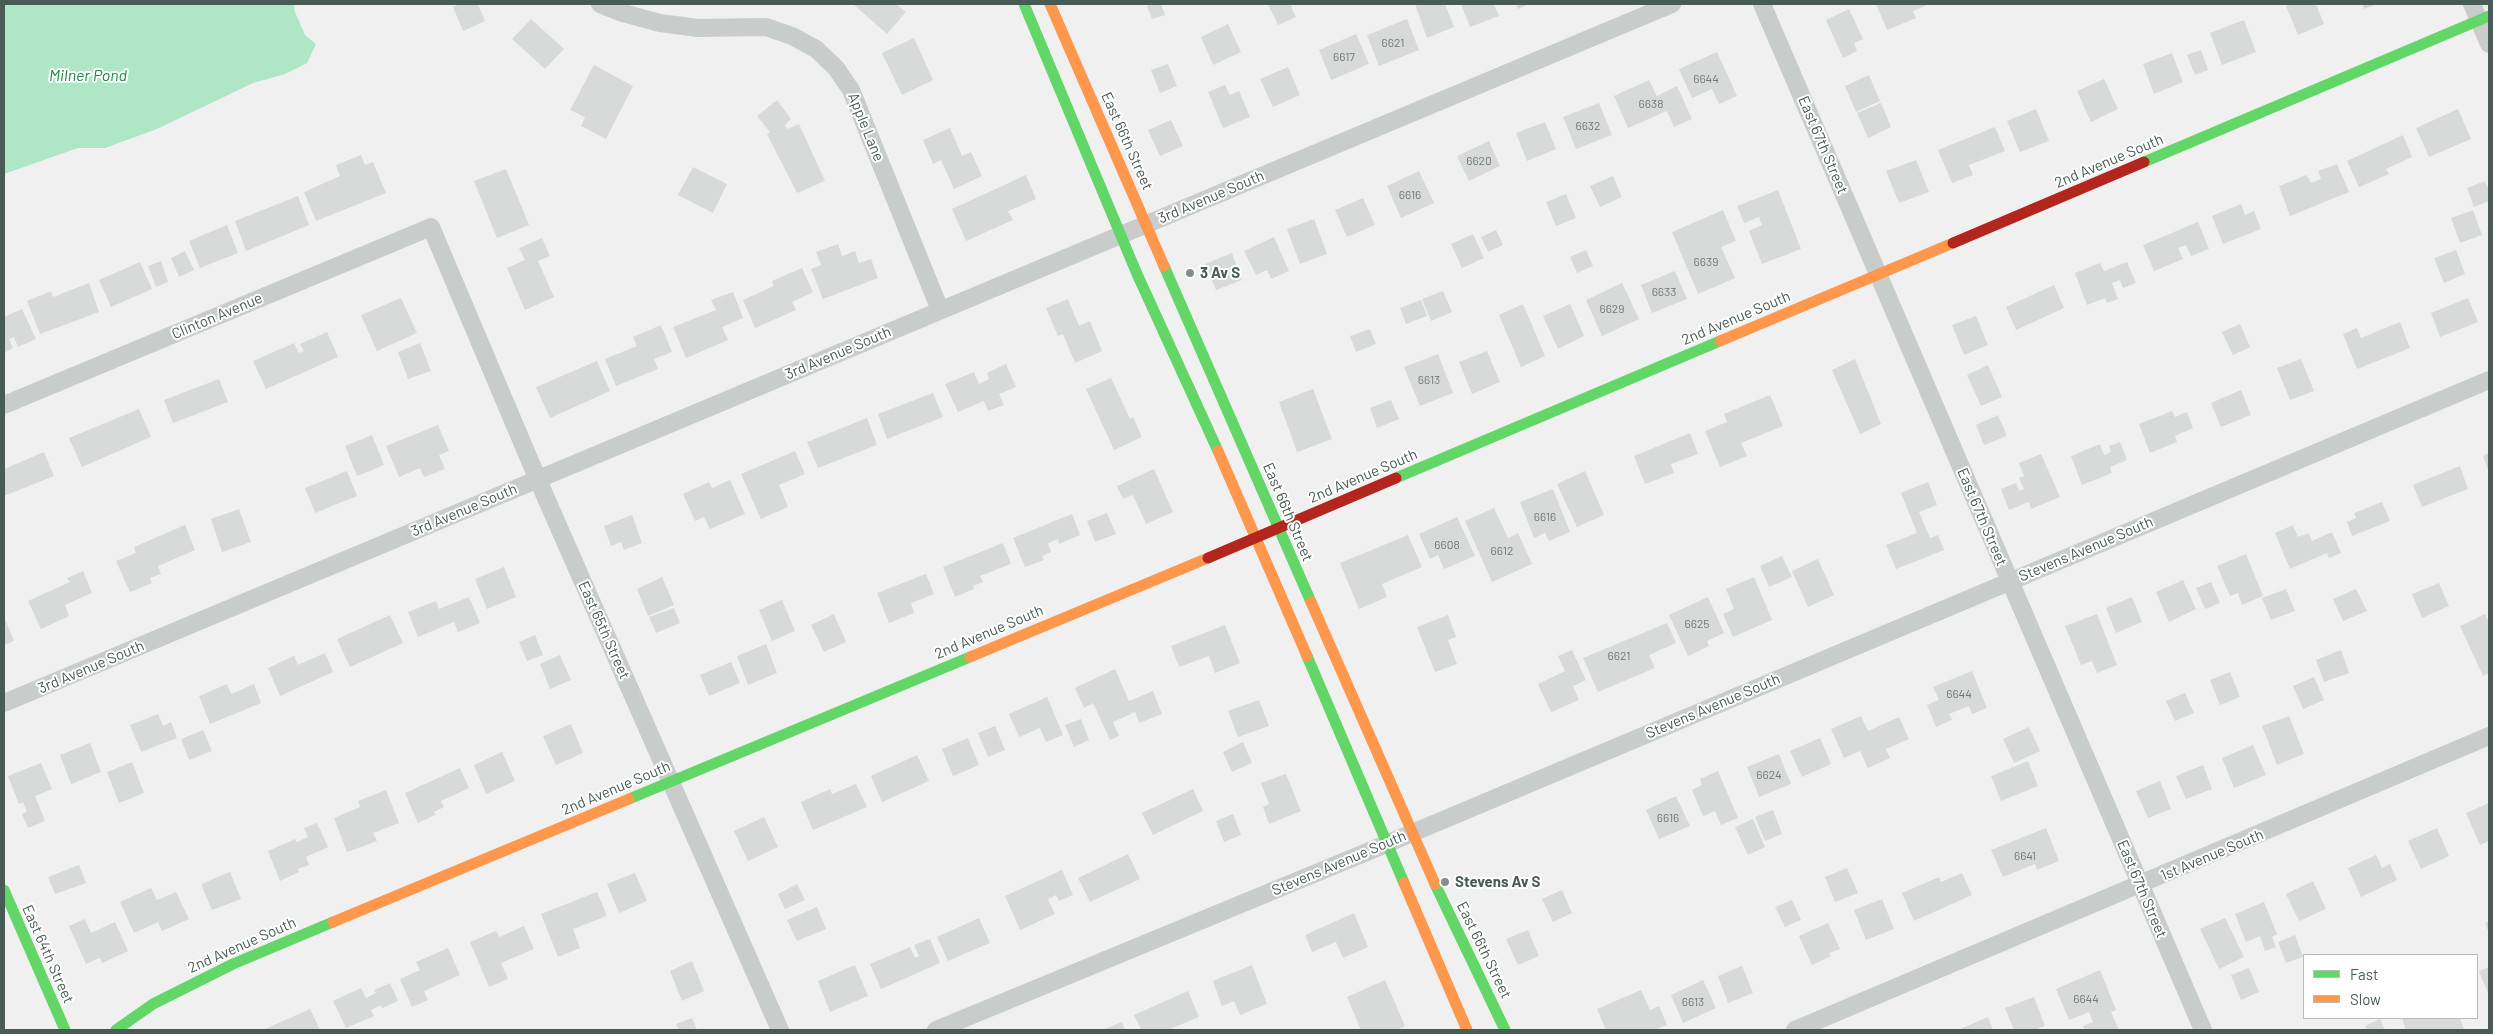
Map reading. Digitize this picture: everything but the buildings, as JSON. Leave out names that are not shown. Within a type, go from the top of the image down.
[{"type":"street","name":"Apple Lane","points":[[600,4],[623,13],[670,24],[698,28],[766,27],[792,36],[816,49],[836,68],[851,90],[940,310]]},
{"type":"street","points":[[1024,4],[1121,235],[1255,537],[1467,1030]]},
{"type":"street","name":"East 66th Street","points":[[1050,4],[1411,832],[1505,1030]]},
{"type":"street","name":"3rd Avenue South","points":[[4,703],[1672,4]]},
{"type":"street","name":"East 67th Street","points":[[1762,4],[2203,1030]]},
{"type":"street","points":[[2472,4],[2484,18],[2489,44]]},
{"type":"street","name":"2nd Avenue South","points":[[116,1030],[153,1004],[233,964],[1279,528],[2484,18]]},
{"type":"street","name":"Clinton Avenue","points":[[4,405],[431,227]]},
{"type":"street","name":"East 65th Street","points":[[431,227],[538,480],[780,1030]]},
{"type":"street","name":"Stevens Avenue South","points":[[936,1030],[1386,844],[2489,380]]},
{"type":"street","name":"1st Avenue South","points":[[1795,1030],[2489,736]]},
{"type":"street","name":"East 64th Street","points":[[4,890],[65,1030]]},
{"type":"water","name":"Milner Pond","points":[[4,4],[294,4],[295,12],[305,35],[316,44],[307,63],[285,74],[253,83],[157,129],[105,148],[78,148],[4,174]]},
{"type":"traffic: fast","points":[[1024,4],[1137,274],[1218,451]]},
{"type":"traffic: fast","points":[[2144,162],[2489,16]]},
{"type":"traffic: fast","points":[[1164,266],[1311,602]]},
{"type":"traffic: fast","points":[[1396,478],[1720,341]]},
{"type":"traffic: fast","points":[[1307,656],[1404,883]]},
{"type":"traffic: fast","points":[[629,799],[970,657]]},
{"type":"traffic: fast","points":[[1435,884],[1505,1030]]},
{"type":"traffic: fast","points":[[4,890],[65,1030]]},
{"type":"traffic: fast","points":[[116,1030],[153,1004],[233,964],[333,922]]},
{"type":"traffic: slow","points":[[1050,4],[1164,266]]},
{"type":"traffic: slow","points":[[1720,341],[1953,243]]},
{"type":"traffic: slow","points":[[1218,451],[1307,656]]},
{"type":"traffic: slow","points":[[970,657],[1208,558]]},
{"type":"traffic: slow","points":[[1311,602],[1435,884]]},
{"type":"traffic: slow","points":[[333,922],[629,799]]},
{"type":"traffic: slow","points":[[1404,883],[1467,1030]]},
{"type":"traffic: jam","points":[[1953,243],[2144,162]]},
{"type":"traffic: jam","points":[[1208,558],[1396,478]]},
{"type":"place","name":"3 Av S","points":[[1190,273]]},
{"type":"place","name":"Stevens Av S","points":[[1445,882]]}]
